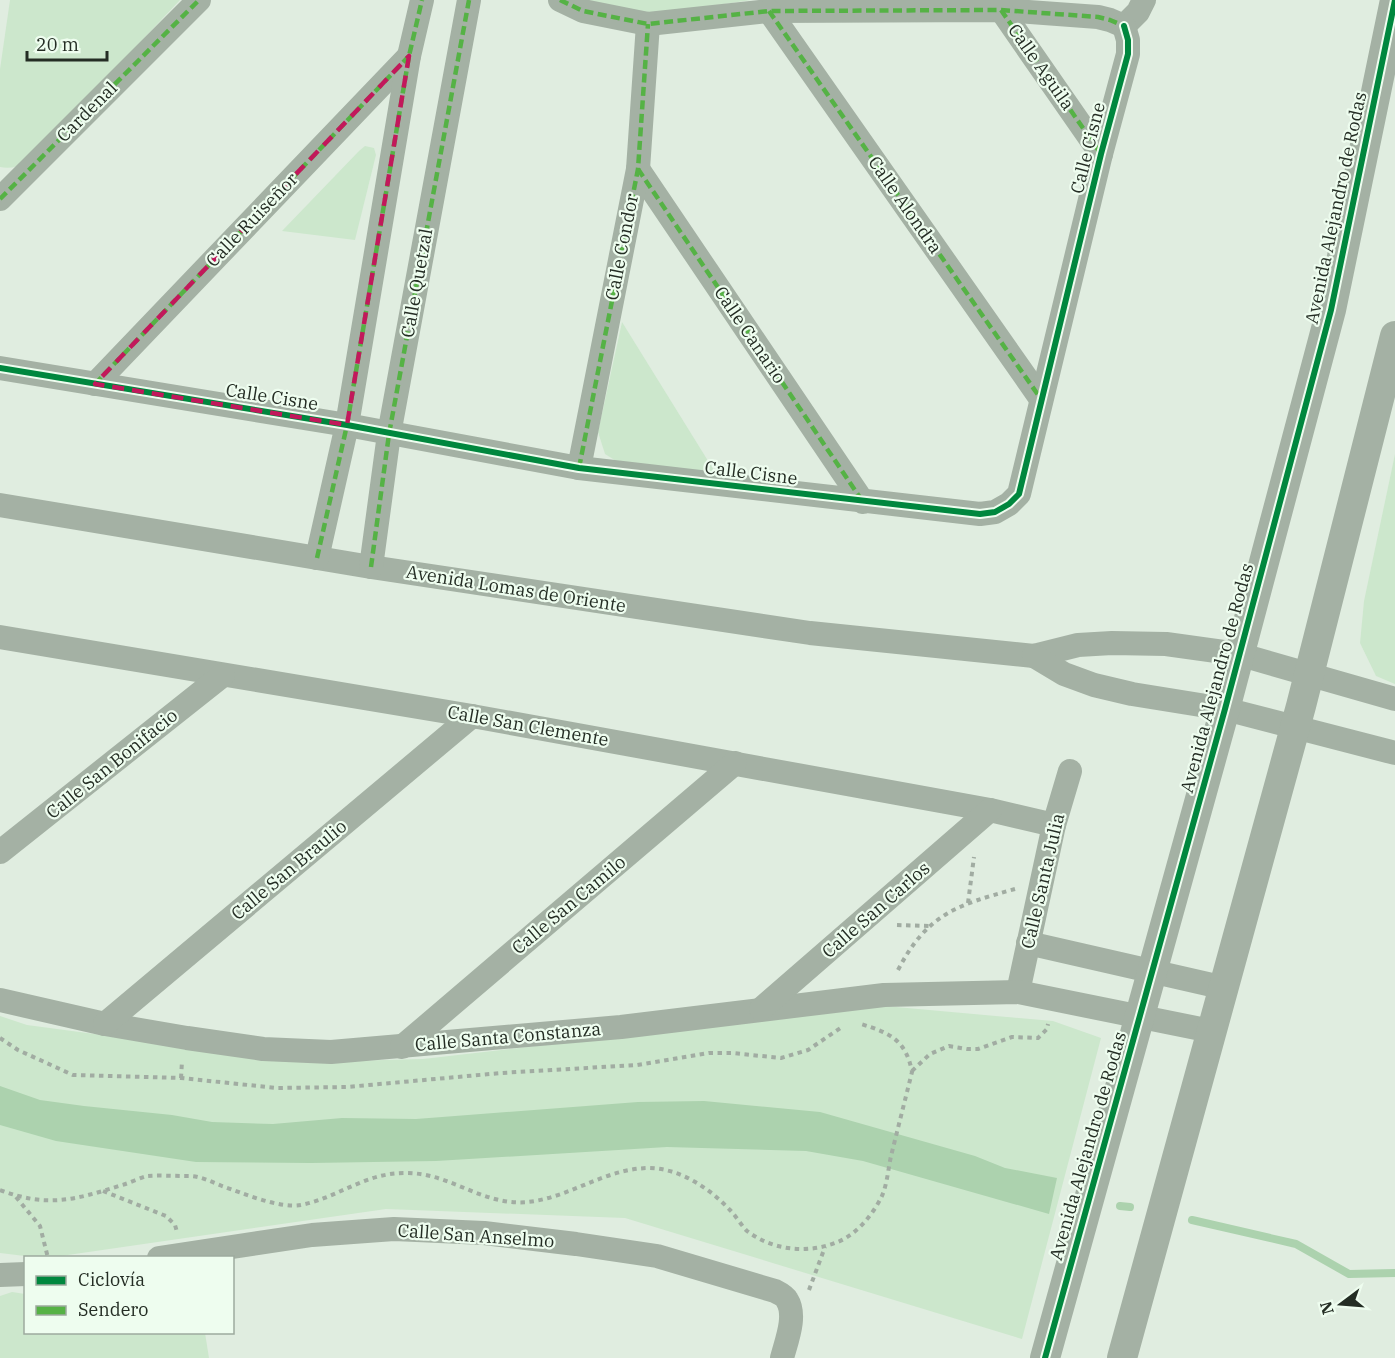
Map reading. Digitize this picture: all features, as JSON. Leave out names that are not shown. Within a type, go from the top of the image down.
[{"type":"street","name":"Cardenal","points":[[0,199],[199,0]]},
{"type":"street","points":[[316,558],[348,425],[409,56],[422,0]]},
{"type":"street","name":"Calle Quetzal","points":[[371,567],[389,434],[469,0]]},
{"type":"street","name":"Calle Aguila","points":[[560,0],[583,10],[648,24],[769,11],[1001,10],[1098,17],[1124,26]]},
{"type":"street","points":[[1124,26],[1138,12],[1144,0]]},
{"type":"street","name":"Avenida Alejandro de Rodas","points":[[1045,1358],[1225,709],[1331,310],[1395,0]]},
{"type":"street","name":"Calle Aguila","points":[[1001,10],[1101,154]]},
{"type":"street","name":"Calle Alondra","points":[[769,11],[1041,399]]},
{"type":"street","name":"Calle Condor","points":[[579,468],[638,169],[648,24]]},
{"type":"street","name":"Calle Cisne","points":[[0,368],[348,425],[579,468],[863,502],[980,514],[995,512],[1009,504],[1019,494],[1101,154],[1128,54],[1128,40],[1124,26]]},
{"type":"street","name":"Calle Ruiseñor","points":[[95,384],[409,56]]},
{"type":"street","name":"Calle Canario","points":[[638,169],[863,502]]},
{"type":"street","points":[[1122,1358],[1310,673],[1395,336]]},
{"type":"street","name":"Avenida Lomas de Oriente","points":[[0,505],[371,567],[810,633],[1034,656],[1078,645],[1112,643],[1166,644],[1238,654],[1395,699]]},
{"type":"street","name":"Calle San Clemente","points":[[0,637],[472,716],[990,810],[1054,825]]},
{"type":"street","name":"Avenida Lomas de Oriente","points":[[1034,656],[1065,674],[1094,685],[1132,694],[1225,709],[1295,729],[1395,753]]},
{"type":"street","name":"Calle San Bonifacio","points":[[0,852],[223,675]]},
{"type":"street","name":"Calle San Braulio","points":[[105,1024],[472,716]]},
{"type":"street","name":"Calle San Camilo","points":[[402,1047],[735,763]]},
{"type":"street","name":"Calle Santa Julia","points":[[1018,992],[1054,825],[1070,771]]},
{"type":"street","name":"Calle San Carlos","points":[[761,1009],[990,810]]},
{"type":"street","points":[[1028,943],[1225,988]]},
{"type":"street","name":"Calle Santa Constanza","points":[[0,999],[105,1024],[263,1049],[331,1052],[621,1027],[884,995],[1018,992],[1211,1031]]},
{"type":"street","name":"Calle San Anselmo","points":[[164,1256],[312,1235],[394,1229],[484,1233],[657,1256],[775,1291],[786,1299]]},
{"type":"street","points":[[0,1275],[24,1274]]},
{"type":"street","points":[[782,1358],[789,1330],[790,1312],[786,1299]]},
{"type":"path","points":[[968,904],[975,849],[970,828]]},
{"type":"path","points":[[872,1028],[884,995],[907,952],[942,914],[981,898],[1042,882]]},
{"type":"path","points":[[912,1071],[930,1054],[949,1046],[978,1049],[1012,1037],[1038,1038],[1047,1029],[1053,1000]]},
{"type":"path","points":[[0,1190],[43,1202],[74,1199],[147,1176],[188,1176],[199,1177],[236,1191],[288,1205],[301,1205],[365,1180],[388,1174],[405,1173],[422,1174],[446,1180],[495,1201],[515,1203],[536,1201],[578,1188],[611,1174],[633,1169],[653,1168],[680,1174],[708,1189],[747,1231],[774,1245],[802,1251],[838,1243],[858,1229],[882,1196],[912,1071],[902,1044],[892,1036],[862,1024],[854,1025]]},
{"type":"path","points":[[0,1038],[18,1050],[73,1076],[181,1078],[277,1088],[347,1087],[501,1073],[637,1065],[709,1053],[781,1058],[808,1050],[846,1025]]},
{"type":"path","points":[[102,1191],[166,1216],[175,1226],[184,1252]]},
{"type":"path","points":[[16,1196],[40,1226],[48,1256]]},
{"type":"path","points":[[786,1299],[808,1292],[812,1288],[825,1246]]},
{"type":"highlighted area","points":[[409,56],[347,425],[95,384]]},
{"type":"shaded area","points":[[10,0],[180,0],[27,162],[7,168],[0,167],[0,69]]},
{"type":"shaded area","points":[[580,0],[751,0],[672,12],[614,12]]},
{"type":"shaded area","points":[[365,146],[374,148],[376,155],[355,240],[282,231],[359,151]]},
{"type":"shaded area","points":[[622,322],[723,485],[621,464],[605,454],[598,432]]},
{"type":"shaded area","points":[[1395,454],[1395,684],[1376,676],[1360,643],[1364,601]]},
{"type":"shaded area","points":[[885,1006],[1053,1021],[1101,1038],[1022,1339],[625,1218],[386,1209],[61,1256],[0,1253],[0,1016],[27,1025],[305,1062],[423,1059]]},
{"type":"shaded area","points":[[0,1086],[40,1100],[172,1115],[212,1122],[273,1124],[342,1118],[416,1119],[638,1102],[704,1101],[820,1112],[975,1156],[1005,1168],[1057,1178],[1049,1214],[863,1161],[806,1151],[667,1147],[436,1161],[196,1162],[56,1141],[0,1125]]},
{"type":"shaded area","points":[[12,1292],[24,1294],[24,1334],[205,1334],[209,1358],[0,1358],[0,1296]]},
{"type":"waterway","points":[[1120,1206],[1130,1207]]},
{"type":"waterway","points":[[1192,1220],[1296,1244],[1349,1274],[1395,1273]]},
{"type":"marked path","points":[[0,199],[199,0]]},
{"type":"marked path","points":[[317,558],[347,425],[409,56],[422,0]]},
{"type":"marked path","points":[[371,567],[389,434],[469,0]]},
{"type":"marked path","points":[[560,0],[583,11],[648,24],[769,11],[1001,10],[1098,17],[1124,26],[1125,32]]},
{"type":"marked path","points":[[1001,10],[1101,154]]},
{"type":"marked path","points":[[769,11],[1041,399]]},
{"type":"marked path","points":[[579,468],[638,169],[648,24]]},
{"type":"marked path","points":[[95,384],[409,56]]},
{"type":"marked path","points":[[638,169],[863,502]]},
{"type":"cycle path","points":[[1045,1358],[1225,709],[1331,310],[1395,0]]},
{"type":"cycle path","points":[[0,368],[347,425],[579,468],[980,514],[995,512],[1009,504],[1019,494],[1101,154],[1128,54],[1128,40],[1124,26]]}]
